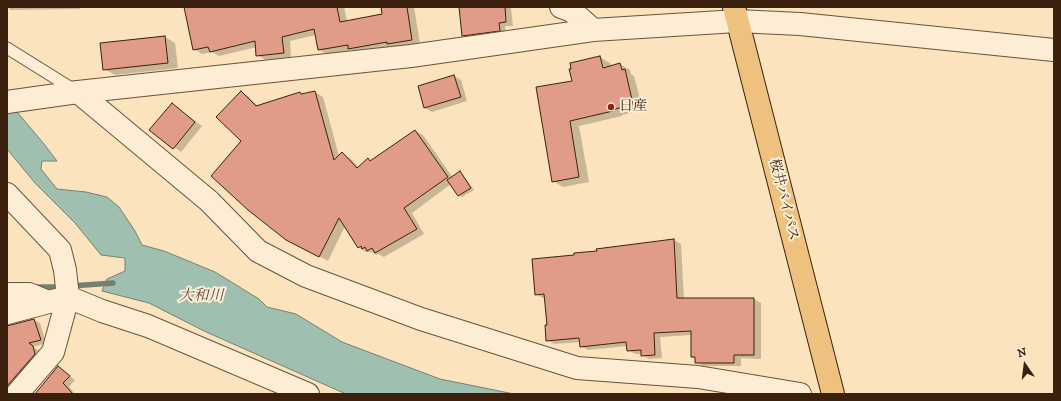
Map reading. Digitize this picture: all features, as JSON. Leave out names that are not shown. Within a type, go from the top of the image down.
[{"type":"highway","name":"桜井バイパス","points":[[735,14],[833,394]]},
{"type":"street","points":[[561,7],[572,11],[593,30]]},
{"type":"street","points":[[7,102],[68,93],[410,56],[593,30],[735,14],[800,24],[1054,50]]},
{"type":"street","points":[[68,93],[209,201],[258,251],[306,276],[421,320],[577,368],[698,377],[800,394]]},
{"type":"street","points":[[7,194],[60,250],[65,270],[58,300],[52,352],[17,394]]},
{"type":"street","points":[[7,294],[30,294],[58,300],[102,311],[148,326],[308,394]]},
{"type":"street","points":[[7,313],[58,300]]},
{"type":"lane","points":[[7,48],[68,93]]},
{"type":"water","name":"大和川","points":[[7,100],[57,161],[42,161],[41,169],[57,189],[86,192],[107,197],[119,207],[135,231],[142,245],[164,251],[215,272],[259,299],[267,307],[296,314],[342,342],[440,379],[514,394],[346,394],[204,331],[149,303],[102,291],[107,279],[125,271],[125,258],[101,255],[75,223],[35,183],[7,149]]},
{"type":"building","points":[[184,7],[337,7],[340,22],[382,14],[381,7],[407,7],[412,40],[387,44],[387,42],[348,49],[348,45],[318,50],[314,29],[282,37],[284,53],[256,56],[255,41],[210,52],[208,47],[193,50]]},
{"type":"building","points":[[459,7],[505,7],[506,22],[499,23],[500,31],[462,36]]},
{"type":"building","points":[[165,36],[168,63],[103,70],[100,43]]},
{"type":"building","points":[[600,56],[603,68],[620,63],[622,70],[625,69],[633,104],[612,110],[613,111],[570,121],[579,177],[552,182],[536,87],[572,81],[569,69],[571,69],[570,63]]},
{"type":"building","points":[[454,75],[461,97],[424,108],[418,86]]},
{"type":"building","points":[[241,91],[256,106],[300,92],[301,94],[315,91],[334,160],[342,152],[357,168],[368,158],[370,161],[415,130],[448,177],[404,208],[417,229],[375,253],[372,248],[367,251],[365,247],[362,249],[361,246],[358,248],[339,218],[319,257],[286,240],[248,210],[211,176],[241,141],[216,117]]},
{"type":"building","points":[[172,103],[195,122],[173,149],[149,130]]},
{"type":"building","points":[[460,171],[471,188],[458,196],[447,180]]},
{"type":"building","points":[[674,239],[677,298],[754,298],[754,355],[734,355],[734,363],[695,363],[695,357],[691,357],[691,331],[654,333],[655,355],[641,356],[641,350],[627,351],[626,342],[580,347],[579,338],[546,341],[545,325],[547,325],[544,294],[535,295],[532,259],[574,255],[574,253],[597,251],[596,249]]},
{"type":"building","points":[[34,319],[41,340],[29,343],[33,346],[35,354],[7,386],[7,326]]},
{"type":"building","points":[[58,366],[70,376],[63,383],[73,394],[35,394]]},
{"type":"waterway","points":[[71,286],[113,283]]},
{"type":"waterway","points":[[35,287],[63,287]]},
{"type":"place","name":"日産","points":[[611,107]]}]
